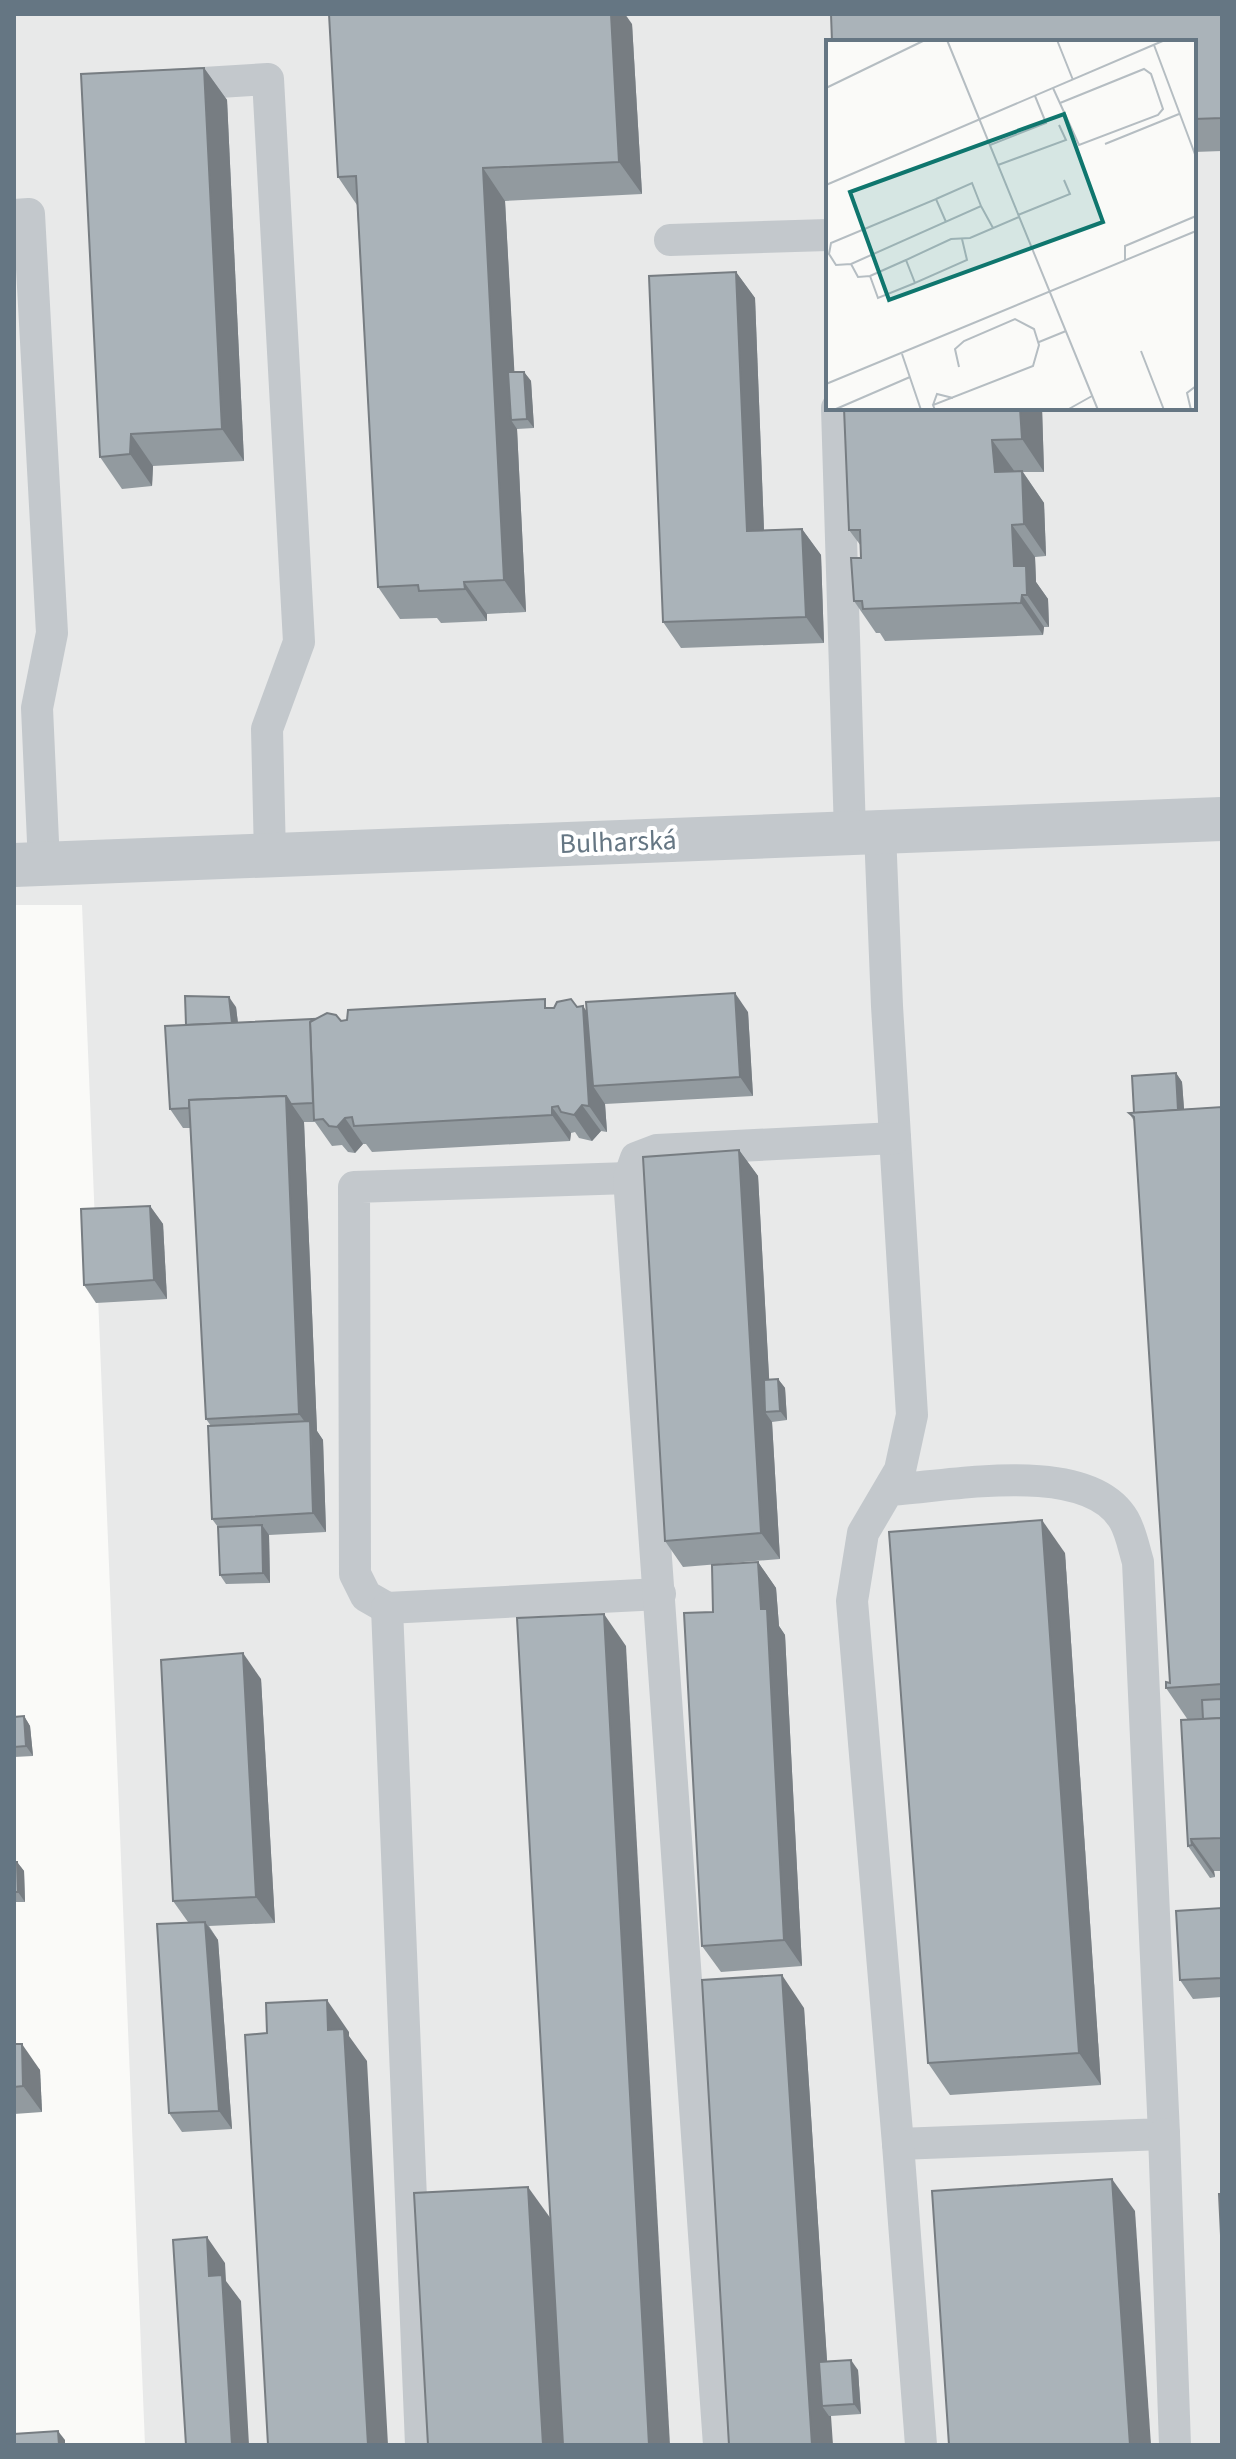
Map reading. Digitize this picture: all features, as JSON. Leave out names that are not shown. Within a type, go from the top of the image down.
[{"type":"street","name":"Bulharská","points":[[29,865],[1222,819]]},
{"type":"lane","points":[[136,87],[268,79],[299,642],[267,729],[270,856]]},
{"type":"lane","points":[[14,215],[29,214],[52,633],[37,708],[29,865]]},
{"type":"lane","points":[[670,240],[826,235]]},
{"type":"lane","points":[[837,410],[865,833],[895,1138],[912,1415],[900,1470],[863,1533],[852,1601],[921,2445]]},
{"type":"lane","points":[[719,2445],[629,1178],[636,1158],[657,1150],[895,1138]]},
{"type":"lane","points":[[629,1178],[354,1187],[355,1574],[366,1596],[387,1608],[660,1594]]},
{"type":"lane","points":[[889,1490],[1053,1480],[1090,1489],[1124,1519],[1138,1562],[1175,2445]]},
{"type":"lane","points":[[387,1608],[421,2445]]},
{"type":"lane","points":[[898,2144],[1164,2134]]},
{"type":"shaded area","points":[[14,14],[1222,14],[1222,2445],[145,2445],[82,905],[14,905]]},
{"type":"building","points":[[329,14],[611,14],[619,162],[483,168],[504,580],[464,582],[465,589],[419,591],[418,585],[378,587],[356,176],[338,177]]},
{"type":"building","points":[[831,14],[1222,14],[1222,118],[1196,119],[1196,40],[832,40]]},
{"type":"building","points":[[204,68],[222,429],[131,434],[130,454],[100,457],[81,74]]},
{"type":"building","points":[[736,272],[747,531],[802,529],[806,617],[663,622],[649,276]]},
{"type":"building","points":[[508,372],[524,372],[527,419],[511,420]]},
{"type":"building","points":[[844,410],[1020,410],[1022,439],[992,440],[995,472],[1022,471],[1024,524],[1012,525],[1014,566],[1026,566],[1027,595],[1022,595],[1021,603],[863,609],[862,601],[854,601],[851,558],[861,558],[860,530],[849,530]]},
{"type":"building","points":[[735,993],[740,1077],[593,1086],[586,1002]]},
{"type":"building","points":[[185,996],[229,997],[232,1023],[186,1025]]},
{"type":"building","points":[[545,999],[545,1008],[554,1008],[557,1002],[571,999],[577,1007],[583,1006],[589,1106],[582,1105],[574,1115],[561,1112],[558,1106],[552,1107],[552,1115],[354,1126],[352,1117],[345,1118],[337,1127],[329,1126],[323,1119],[314,1120],[310,1022],[327,1013],[336,1015],[341,1021],[347,1020],[348,1010]]},
{"type":"building","points":[[314,1019],[310,1022],[313,1103],[291,1104],[286,1096],[189,1100],[189,1108],[170,1109],[165,1026]]},
{"type":"building","points":[[1176,1073],[1178,1110],[1134,1113],[1132,1076]]},
{"type":"building","points":[[286,1096],[299,1414],[206,1419],[189,1100]]},
{"type":"building","points":[[1222,1107],[1222,1684],[1166,1688],[1166,1682],[1170,1683],[1134,1117],[1129,1113]]},
{"type":"building","points":[[739,1150],[761,1533],[665,1541],[643,1157]]},
{"type":"building","points":[[150,1206],[154,1280],[84,1285],[81,1209]]},
{"type":"building","points":[[778,1379],[780,1411],[765,1412],[764,1380]]},
{"type":"building","points":[[310,1421],[313,1513],[212,1519],[208,1426]]},
{"type":"building","points":[[1042,1520],[1079,2053],[928,2063],[889,1532]]},
{"type":"building","points":[[262,1525],[263,1573],[220,1575],[218,1527]]},
{"type":"building","points":[[758,1562],[761,1609],[767,1609],[784,1940],[702,1946],[684,1613],[713,1612],[712,1565]]},
{"type":"building","points":[[604,1614],[649,2445],[563,2445],[517,1618]]},
{"type":"building","points":[[243,1653],[256,1897],[173,1901],[161,1660]]},
{"type":"building","points":[[1222,1699],[1222,1718],[1203,1719],[1202,1700]]},
{"type":"building","points":[[24,1716],[26,1746],[14,1747],[14,1717]]},
{"type":"building","points":[[1222,1718],[1222,1838],[1191,1839],[1192,1845],[1188,1846],[1181,1720]]},
{"type":"building","points":[[14,1862],[17,1862],[18,1892],[14,1892]]},
{"type":"building","points":[[1222,1908],[1222,1978],[1180,1980],[1176,1911]]},
{"type":"building","points":[[205,1922],[219,2111],[169,2113],[157,1924]]},
{"type":"building","points":[[782,1975],[812,2445],[729,2445],[702,1980]]},
{"type":"building","points":[[327,2000],[328,2030],[344,2029],[368,2445],[268,2445],[245,2035],[267,2033],[266,2003]]},
{"type":"building","points":[[14,2044],[22,2044],[23,2086],[14,2087]]},
{"type":"building","points":[[1112,2179],[1130,2445],[949,2445],[932,2191]]},
{"type":"building","points":[[528,2187],[543,2445],[428,2445],[414,2193]]},
{"type":"building","points":[[1219,2194],[1222,2194],[1222,2256]]},
{"type":"building","points":[[207,2237],[209,2276],[222,2275],[232,2445],[186,2445],[173,2240]]},
{"type":"building","points":[[851,2360],[854,2404],[822,2406],[819,2362]]},
{"type":"building","points":[[58,2431],[59,2445],[14,2445],[14,2434]]}]
